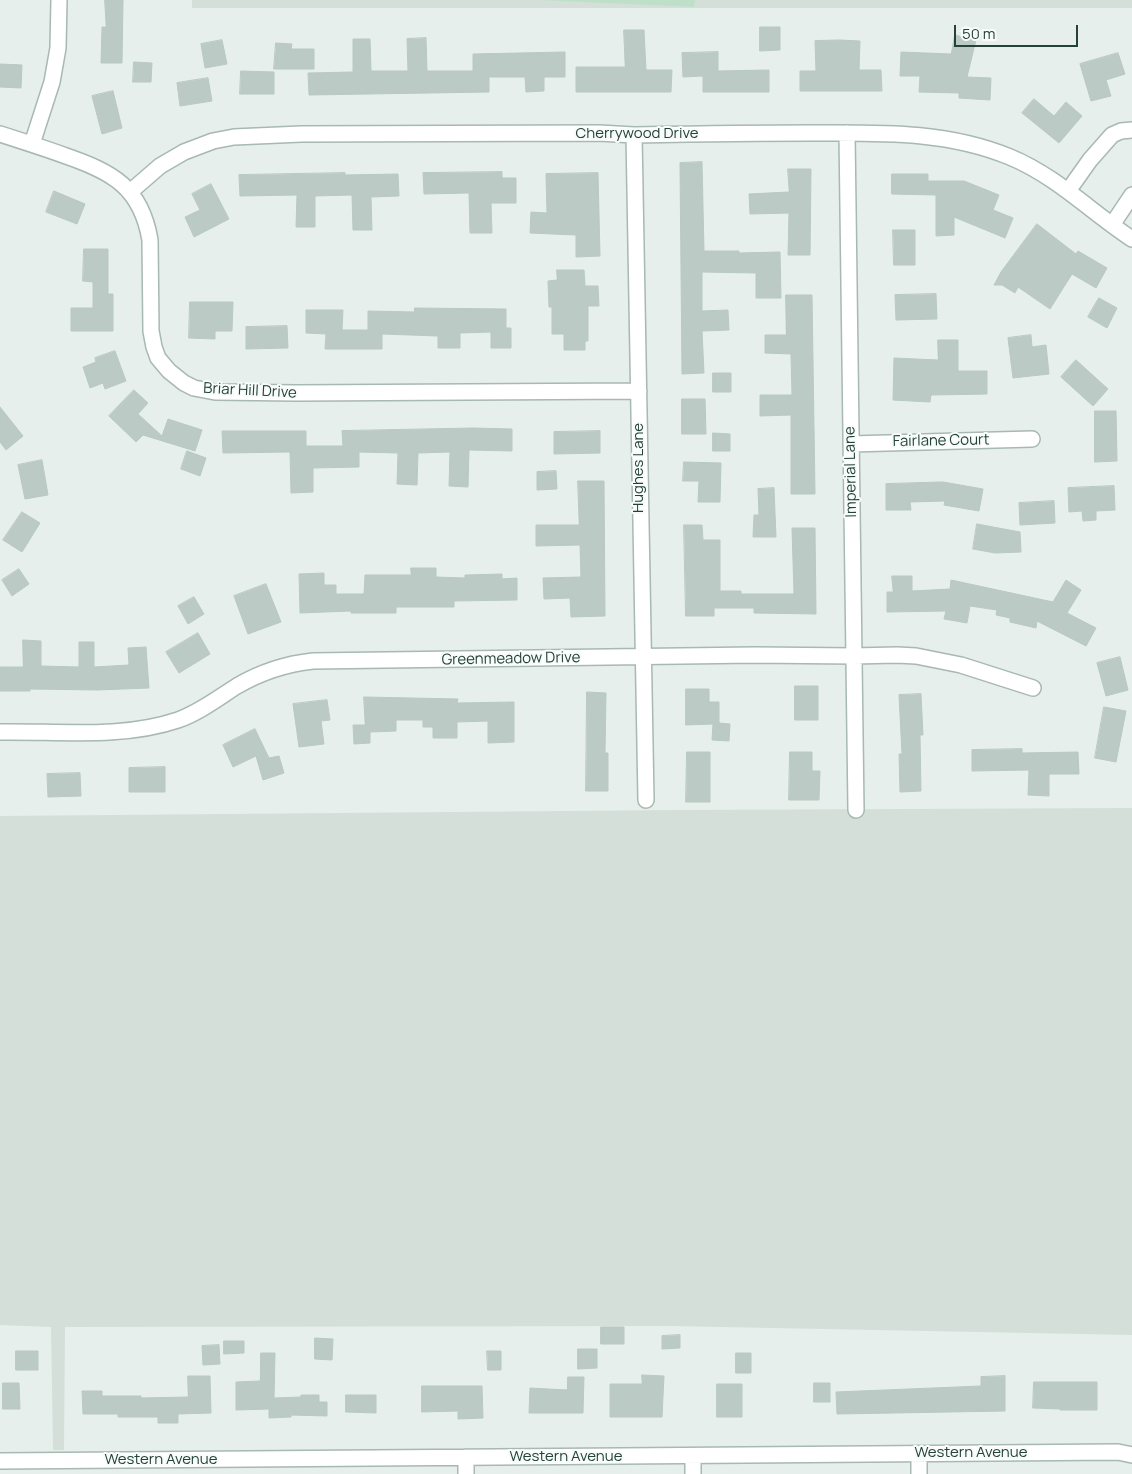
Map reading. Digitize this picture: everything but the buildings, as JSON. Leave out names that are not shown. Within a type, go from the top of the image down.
[{"type":"street","points":[[32,144],[52,82],[58,48],[59,0]]},
{"type":"street","points":[[1068,191],[1090,160],[1112,135],[1121,131],[1132,130]]},
{"type":"street","name":"Cherrywood Drive","points":[[130,192],[160,166],[184,152],[213,141],[234,137],[321,134],[599,133],[634,135],[892,133],[952,139],[983,147],[1010,157],[1038,171],[1068,191],[1132,239]]},
{"type":"street","name":"Imperial Lane","points":[[848,133],[856,810]]},
{"type":"street","name":"Briar Hill Drive","points":[[0,134],[89,164],[111,174],[130,192],[139,205],[148,227],[154,347],[158,358],[169,371],[194,388],[215,392],[296,393],[639,391]]},
{"type":"street","name":"Hughes Lane","points":[[634,135],[646,800]]},
{"type":"street","points":[[1112,225],[1132,195]]},
{"type":"street","name":"Fairlane Court","points":[[851,444],[1032,439]]},
{"type":"street","name":"Greenmeadow Drive","points":[[0,732],[98,732],[136,730],[158,726],[202,709],[256,676],[274,668],[313,661],[897,655],[916,656],[961,666],[1033,688]]},
{"type":"street","name":"Western Avenue","points":[[0,1461],[17,1467],[239,1467],[466,1457],[1118,1452],[1132,1455]]},
{"type":"street","points":[[919,1454],[919,1474]]},
{"type":"street","points":[[693,1456],[693,1474]]},
{"type":"street","points":[[466,1457],[466,1474]]},
{"type":"shaded area","points":[[192,0],[1132,0],[1132,8],[192,8]]},
{"type":"shaded area","points":[[1132,808],[1132,1335],[670,1326],[65,1327],[64,1450],[53,1450],[51,1327],[0,1325],[0,816]]},
{"type":"green space","points":[[537,0],[695,0],[694,7]]}]
